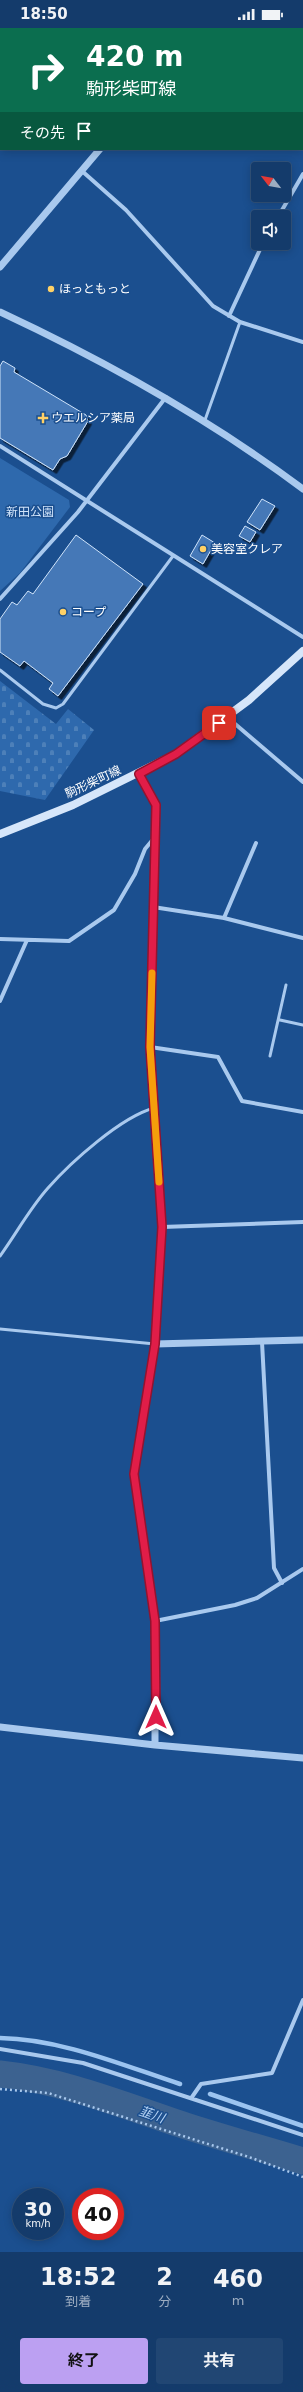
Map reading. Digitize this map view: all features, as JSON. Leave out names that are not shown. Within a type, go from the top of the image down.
[{"type":"main road","name":"駒形柴町線","points":[[0,834],[73,805],[139,774],[176,754],[227,717],[303,651]]},
{"type":"street","points":[[0,267],[99,150]]},
{"type":"street","points":[[82,171],[126,210],[207,300],[240,322],[303,342]]},
{"type":"street","points":[[282,210],[303,174]]},
{"type":"street","points":[[229,316],[260,250]]},
{"type":"street","points":[[0,312],[69,344],[166,396],[205,420],[303,489]]},
{"type":"street","points":[[0,599],[37,560],[86,501],[166,396]]},
{"type":"street","points":[[0,446],[303,637]]},
{"type":"street","points":[[227,717],[303,782]]},
{"type":"street","points":[[139,774],[156,805],[150,1047],[162,1227],[155,1344],[134,1474],[155,1621],[155,1745]]},
{"type":"street","points":[[0,939],[69,941],[114,910],[135,874],[145,849],[156,837]]},
{"type":"street","points":[[224,918],[256,843]]},
{"type":"street","points":[[154,907],[224,918],[303,938]]},
{"type":"street","points":[[0,1001],[27,940]]},
{"type":"street","points":[[150,1047],[218,1057],[242,1101],[303,1112]]},
{"type":"street","points":[[162,1227],[303,1222]]},
{"type":"street","points":[[155,1344],[303,1340]]},
{"type":"street","points":[[262,1342],[274,1568],[282,1583]]},
{"type":"street","points":[[155,1621],[235,1605],[257,1598],[303,1569]]},
{"type":"street","points":[[0,1727],[155,1745],[303,1758]]},
{"type":"street","points":[[192,2097],[201,2084],[272,2073],[303,2000]]},
{"type":"street","points":[[0,2049],[83,2062],[303,2135]]},
{"type":"lane","points":[[205,420],[240,322]]},
{"type":"lane","points":[[0,670],[43,704],[56,708],[63,704],[173,556]]},
{"type":"lane","points":[[270,1056],[280,1020],[286,985]]},
{"type":"lane","points":[[280,1020],[303,1025]]},
{"type":"lane","points":[[0,1256],[47,1189],[62,1174],[112,1131],[139,1112],[154,1108]]},
{"type":"lane","points":[[0,1329],[155,1344]]},
{"type":"path","points":[[0,2089],[56,2095],[242,2154],[303,2177]]},
{"type":"green space","name":"新田公園","points":[[0,458],[69,500],[70,507],[20,573],[0,591]]},
{"type":"green space","points":[[0,681],[56,724],[68,709],[94,730],[45,800],[0,791]]},
{"type":"building","name":"ウエルシア薬局","points":[[3,361],[15,368],[14,372],[86,415],[88,421],[67,456],[60,459],[53,470],[0,438],[0,366]]},
{"type":"building","points":[[262,499],[275,506],[260,530],[247,522]]},
{"type":"building","points":[[245,526],[256,532],[250,542],[239,536]]},
{"type":"building","name":"コープ","points":[[76,535],[143,584],[58,696],[49,689],[53,683],[24,661],[20,666],[0,652],[0,619],[12,602],[17,605],[28,591],[33,594]]},
{"type":"building","name":"美容室クレア","points":[[202,535],[215,543],[203,564],[190,556]]},
{"type":"waterway","points":[[0,2038],[23,2039],[68,2048],[114,2061],[180,2084]]},
{"type":"waterway","name":"韮川","points":[[0,2074],[49,2082],[119,2103],[189,2127],[303,2161]]},
{"type":"waterway","points":[[210,2094],[303,2126]]},
{"type":"slow traffic","points":[[152,973],[150,1047],[159,1182]]},
{"type":"place","name":"ほっともっと","points":[[51,289]]},
{"type":"place","name":"ウエルシア薬局","points":[[43,418]]},
{"type":"place","name":"美容室クレア","points":[[203,549]]},
{"type":"place","name":"コープ","points":[[63,612]]},
{"type":"route","points":[[156,1717],[155,1621],[139,1519],[134,1474],[155,1344],[162,1227],[150,1047],[156,805],[139,774],[176,754],[219,723]]}]
